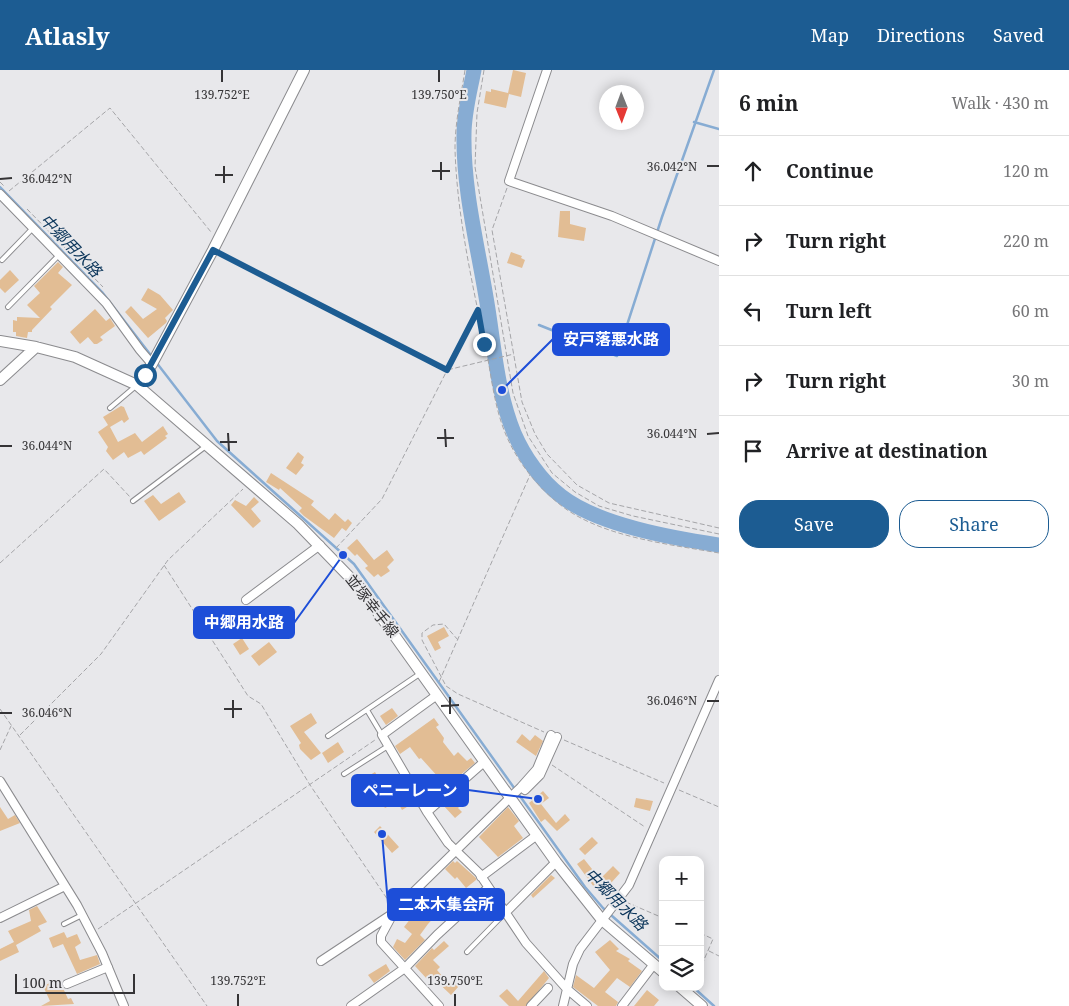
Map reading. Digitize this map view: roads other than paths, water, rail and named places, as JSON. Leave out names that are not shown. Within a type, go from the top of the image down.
[{"type":"main road","points":[[137,385],[152,364],[216,245],[304,70]]},
{"type":"main road","name":"並塚幸手線","points":[[0,342],[36,347],[74,357],[137,385],[330,554],[362,590],[556,862],[602,920],[659,968]]},
{"type":"main road","points":[[0,380],[36,347]]},
{"type":"main road","points":[[684,991],[695,1004]]},
{"type":"street","points":[[547,70],[509,181],[612,216],[719,261]]},
{"type":"street","points":[[1,195],[106,303],[152,364]]},
{"type":"street","points":[[246,600],[320,545]]},
{"type":"street","points":[[563,1006],[573,964],[580,949],[629,884],[719,680]]},
{"type":"street","points":[[438,695],[382,735],[427,812],[448,842],[481,877],[526,943],[567,989],[587,1006]]},
{"type":"street","points":[[321,961],[394,912],[521,787],[537,768],[554,736],[540,774],[525,790],[521,787]]},
{"type":"street","points":[[427,812],[484,762]]},
{"type":"street","points":[[0,781],[3,793],[65,886],[92,933],[124,1006]]},
{"type":"street","points":[[481,877],[537,835]]},
{"type":"street","points":[[505,913],[556,862]]},
{"type":"street","points":[[0,918],[65,886]]},
{"type":"street","points":[[351,1006],[405,968],[437,934],[488,888]]},
{"type":"street","points":[[394,912],[381,936],[381,942],[439,1006]]},
{"type":"street","points":[[622,1006],[654,964]]},
{"type":"street","points":[[67,984],[108,967]]},
{"type":"street","points":[[531,1006],[548,988]]},
{"type":"lane","points":[[2,260],[33,228]]},
{"type":"lane","points":[[8,307],[59,254]]},
{"type":"lane","points":[[110,408],[137,385]]},
{"type":"lane","points":[[133,502],[206,446]]},
{"type":"lane","points":[[328,736],[422,672]]},
{"type":"lane","points":[[367,710],[382,735]]},
{"type":"lane","points":[[344,774],[388,746]]},
{"type":"lane","points":[[467,952],[505,913]]},
{"type":"lane","points":[[64,924],[82,915]]},
{"type":"waterway","points":[[474,70],[464,126],[466,176],[500,385],[508,417],[518,442],[534,468],[547,483],[576,506],[595,515],[636,529],[719,545]]},
{"type":"waterway","points":[[539,325],[617,356],[662,217],[714,70]]},
{"type":"waterway","points":[[694,122],[719,129]]},
{"type":"waterway","name":"中郷用水路","points":[[0,187],[102,292],[153,358]]},
{"type":"waterway","name":"中郷用水路","points":[[156,362],[217,441],[354,564],[585,887],[603,908],[659,957]]},
{"type":"waterway","name":"中郷用水路","points":[[697,991],[714,1006]]},
{"type":"place","name":"安戸落悪水路","points":[[502,390]]},
{"type":"place","name":"中郷用水路","points":[[343,555]]},
{"type":"place","name":"ペニーレーン","points":[[538,799]]},
{"type":"place","name":"二本木集会所","points":[[382,834]]}]
